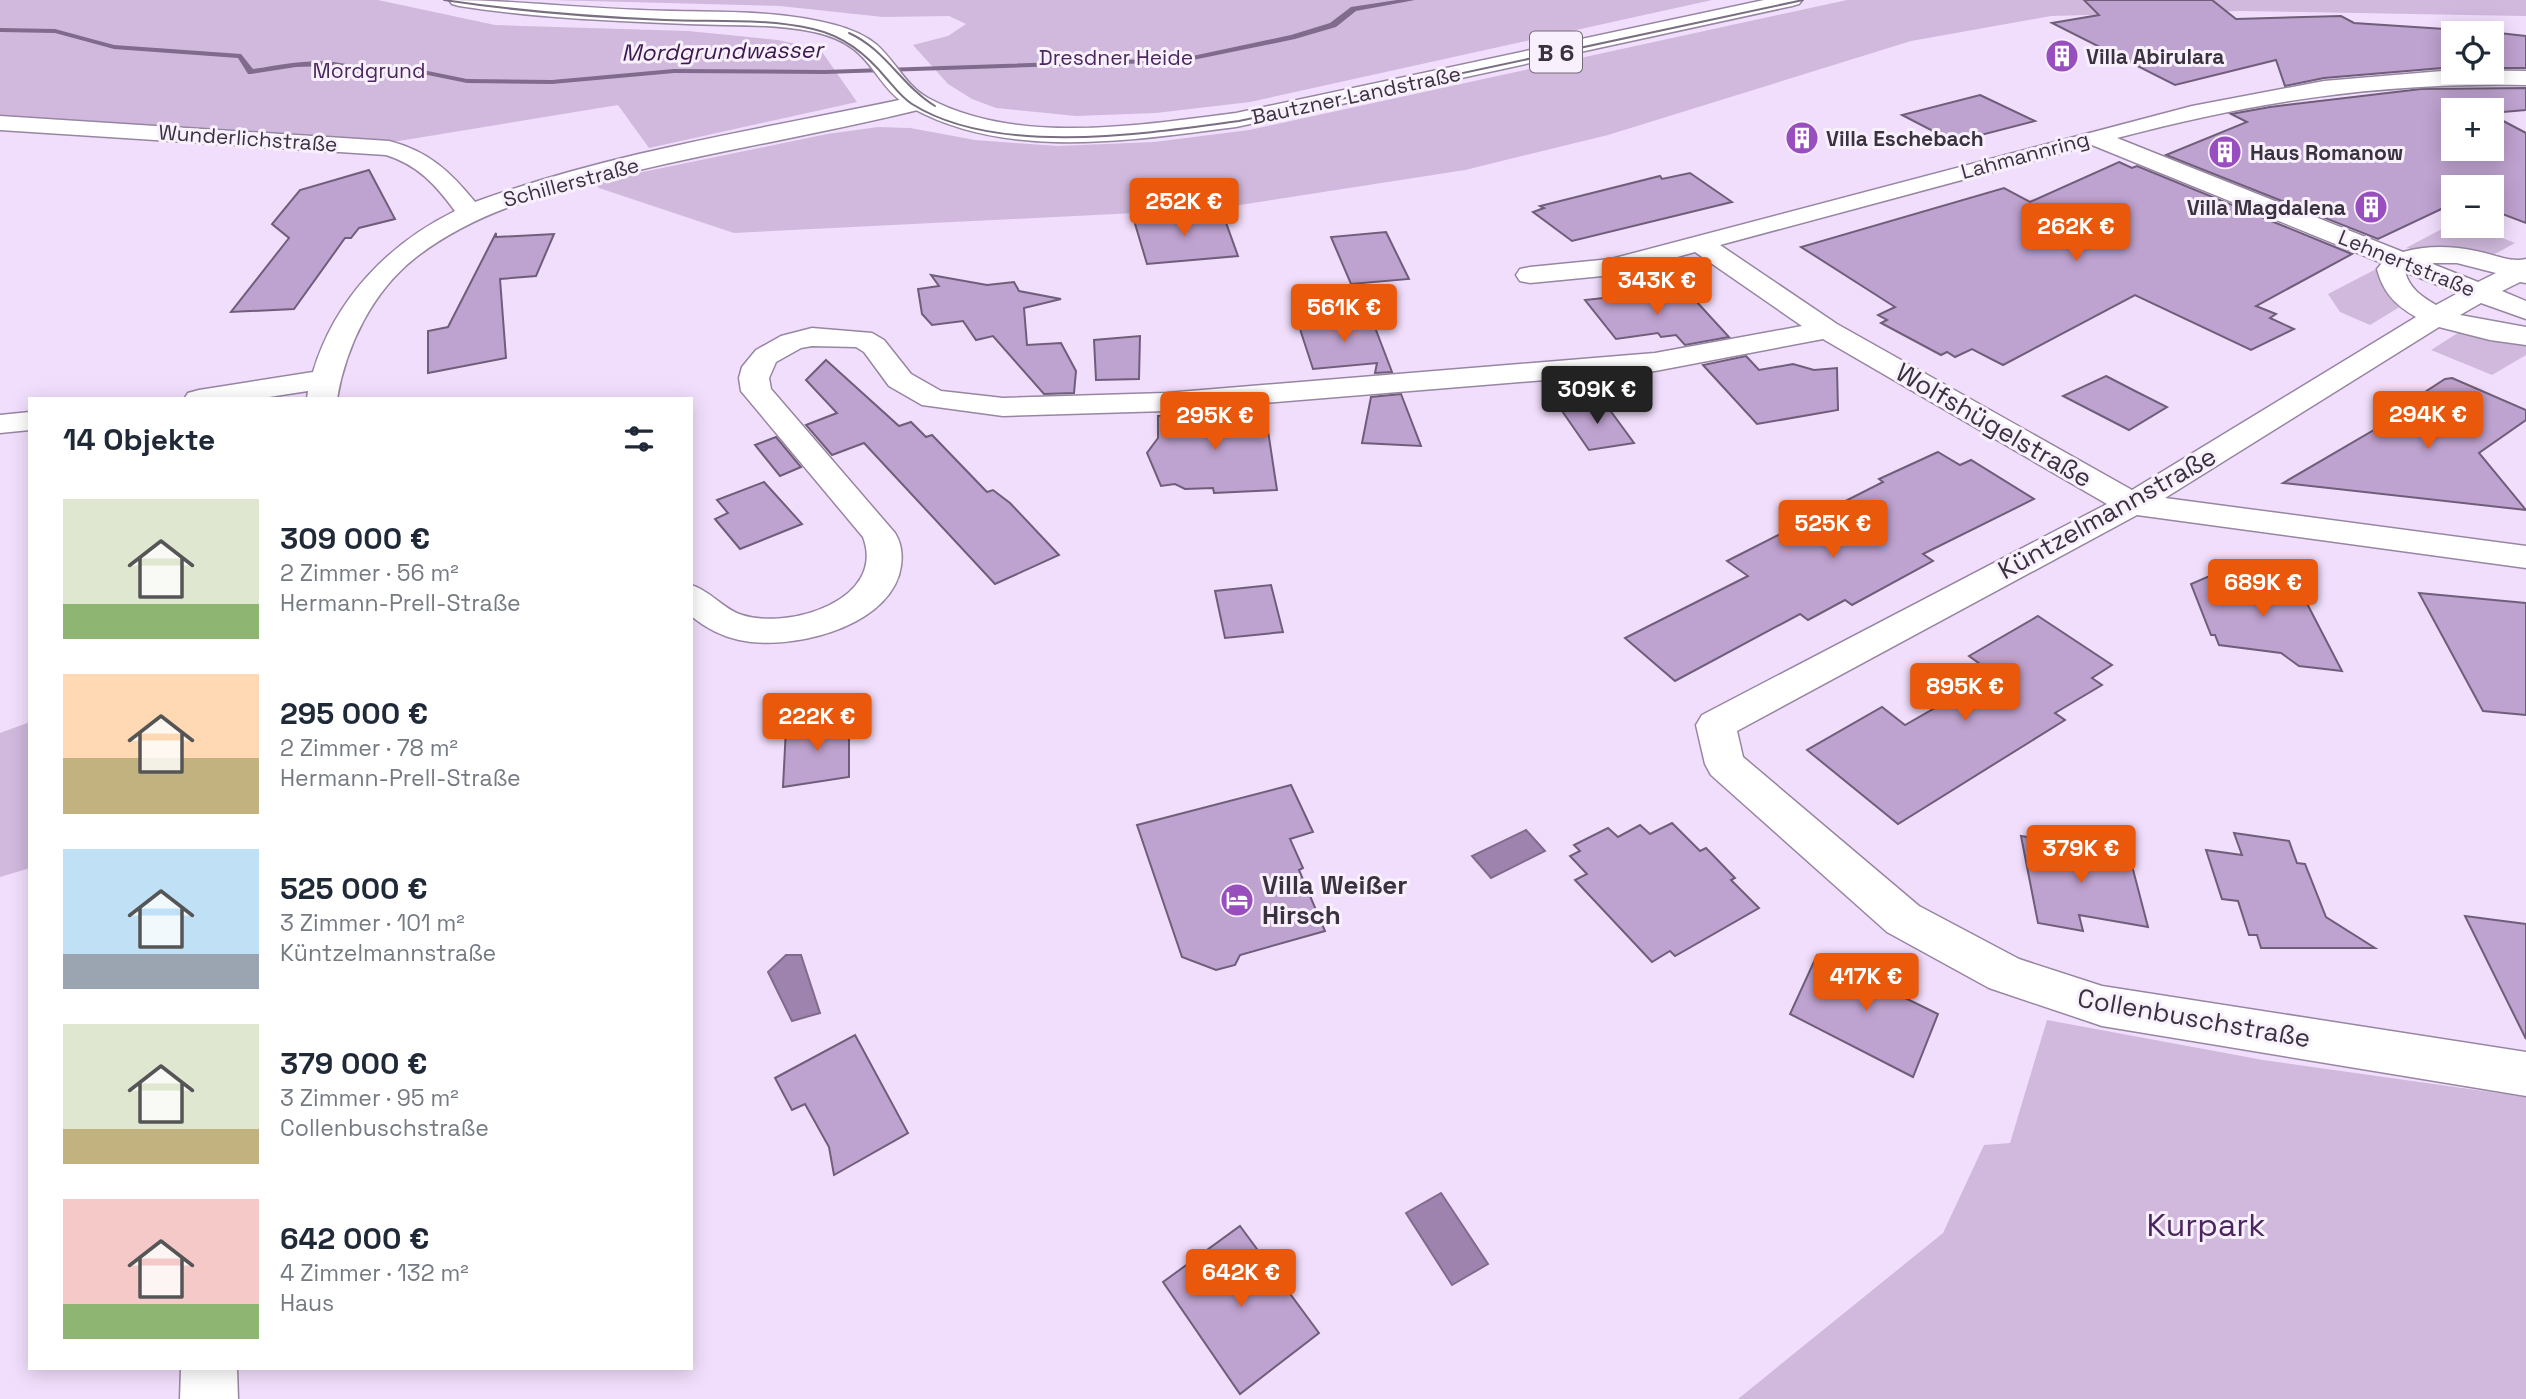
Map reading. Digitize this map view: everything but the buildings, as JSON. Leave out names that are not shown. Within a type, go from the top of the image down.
[{"type":"street","name":"B 6","points":[[459,0],[577,14],[787,22],[831,30],[868,48],[912,97]]},
{"type":"street","name":"Bautzner Landstraße","points":[[912,97],[958,120],[993,128],[1030,132],[1123,132],[1184,127],[1320,104],[1793,0]]},
{"type":"street","name":"Lahmannring","points":[[1530,275],[1613,267],[2178,114],[2351,82],[2440,75],[2526,78]]},
{"type":"street","name":"Schillerstraße","points":[[324,389],[336,345],[359,301],[376,278],[420,241],[470,212],[551,184],[912,97]]},
{"type":"street","name":"Wunderlichstraße","points":[[0,123],[389,148],[424,160],[436,170],[470,212]]},
{"type":"street","name":"Lehnertstraße","points":[[2093,137],[2526,311]]},
{"type":"street","name":"Wolfshügelstraße","points":[[1699,243],[1827,330],[2132,504],[2526,557]]},
{"type":"street","points":[[2524,271],[2449,255],[2420,256],[2399,261],[2391,270],[2391,280],[2399,292],[2437,316],[2477,329],[2526,336]]},
{"type":"street","name":"Küntzelmannstraße","points":[[1725,764],[1716,725],[2132,504],[2437,316],[2524,271]]},
{"type":"street","points":[[693,599],[714,615],[736,627],[756,631],[813,624],[844,613],[877,587],[883,572],[881,538],[756,391],[754,378],[757,367],[766,356],[791,342],[812,337],[862,339],[874,346],[900,380],[933,399],[1003,407],[1045,407],[1340,389],[1655,362],[1827,330]]},
{"type":"street","points":[[224,397],[324,389]]},
{"type":"street","points":[[0,424],[28,421]]},
{"type":"street","name":"Collenbuschstraße","points":[[1725,764],[1903,919],[2005,974],[2102,1006],[2526,1074]]},
{"type":"street","points":[[209,1370],[209,1399]]},
{"type":"green space","name":"Mordgrund","points":[[0,0],[378,0],[495,25],[688,31],[778,40],[820,49],[857,102],[649,148],[618,105],[393,142],[0,116]]},
{"type":"green space","name":"Dresdner Heide","points":[[550,0],[1712,0],[1250,102],[1156,113],[1076,116],[996,108],[972,99],[948,84],[913,45],[948,36],[966,24],[949,16],[883,17],[780,6]]},
{"type":"green space","points":[[1847,0],[2526,0],[2526,16],[2241,11],[2051,16],[1911,41],[1608,135],[1465,170],[1214,209],[734,233],[599,188],[594,182],[827,134],[878,127],[910,128],[975,140],[1057,146],[1154,142],[1249,130]]},
{"type":"green space","points":[[2441,229],[2441,238],[2502,238],[2515,243],[2486,259],[2406,248]]},
{"type":"green space","points":[[2380,267],[2408,302],[2370,325],[2340,312],[2328,294]]},
{"type":"green space","points":[[2464,329],[2526,339],[2526,355],[2492,375],[2431,350]]},
{"type":"green space","points":[[28,723],[28,869],[0,877],[0,733]]},
{"type":"green space","name":"Kurpark","points":[[2047,1020],[2263,1060],[2526,1097],[2526,1399],[1738,1399],[1943,1233],[1984,1145],[2010,1143]]},
{"type":"shaded area","points":[[1526,830],[1545,851],[1491,878],[1472,856]]},
{"type":"shaded area","points":[[786,955],[801,955],[820,1013],[792,1021],[768,972]]},
{"type":"shaded area","points":[[1441,1193],[1488,1264],[1452,1285],[1406,1213]]},
{"type":"waterway","name":"Mordgrundwasser","points":[[0,30],[55,31],[114,47],[241,56],[251,72],[327,63],[356,69],[369,76],[403,68],[467,81],[552,82],[674,71],[825,72],[1183,60],[1292,37],[1333,25],[1354,9],[1411,0]]},
{"type":"tram line","points":[[444,0],[582,15],[758,22],[813,29],[835,36],[854,47],[871,61],[908,102],[946,120],[985,131],[1072,137],[1160,131],[1239,121],[1803,0]]},
{"type":"tram line","points":[[849,33],[873,48],[923,98],[935,106]]},
{"type":"place","name":"Villa Abirulara","points":[[2062,56]]},
{"type":"place","name":"Villa Eschebach","points":[[1802,138]]},
{"type":"place","name":"Haus Romanow","points":[[2225,152]]},
{"type":"place","name":"Villa Magdalena","points":[[2371,207]]},
{"type":"place","name":"Villa Weißer Hirsch","points":[[1237,900]]}]
